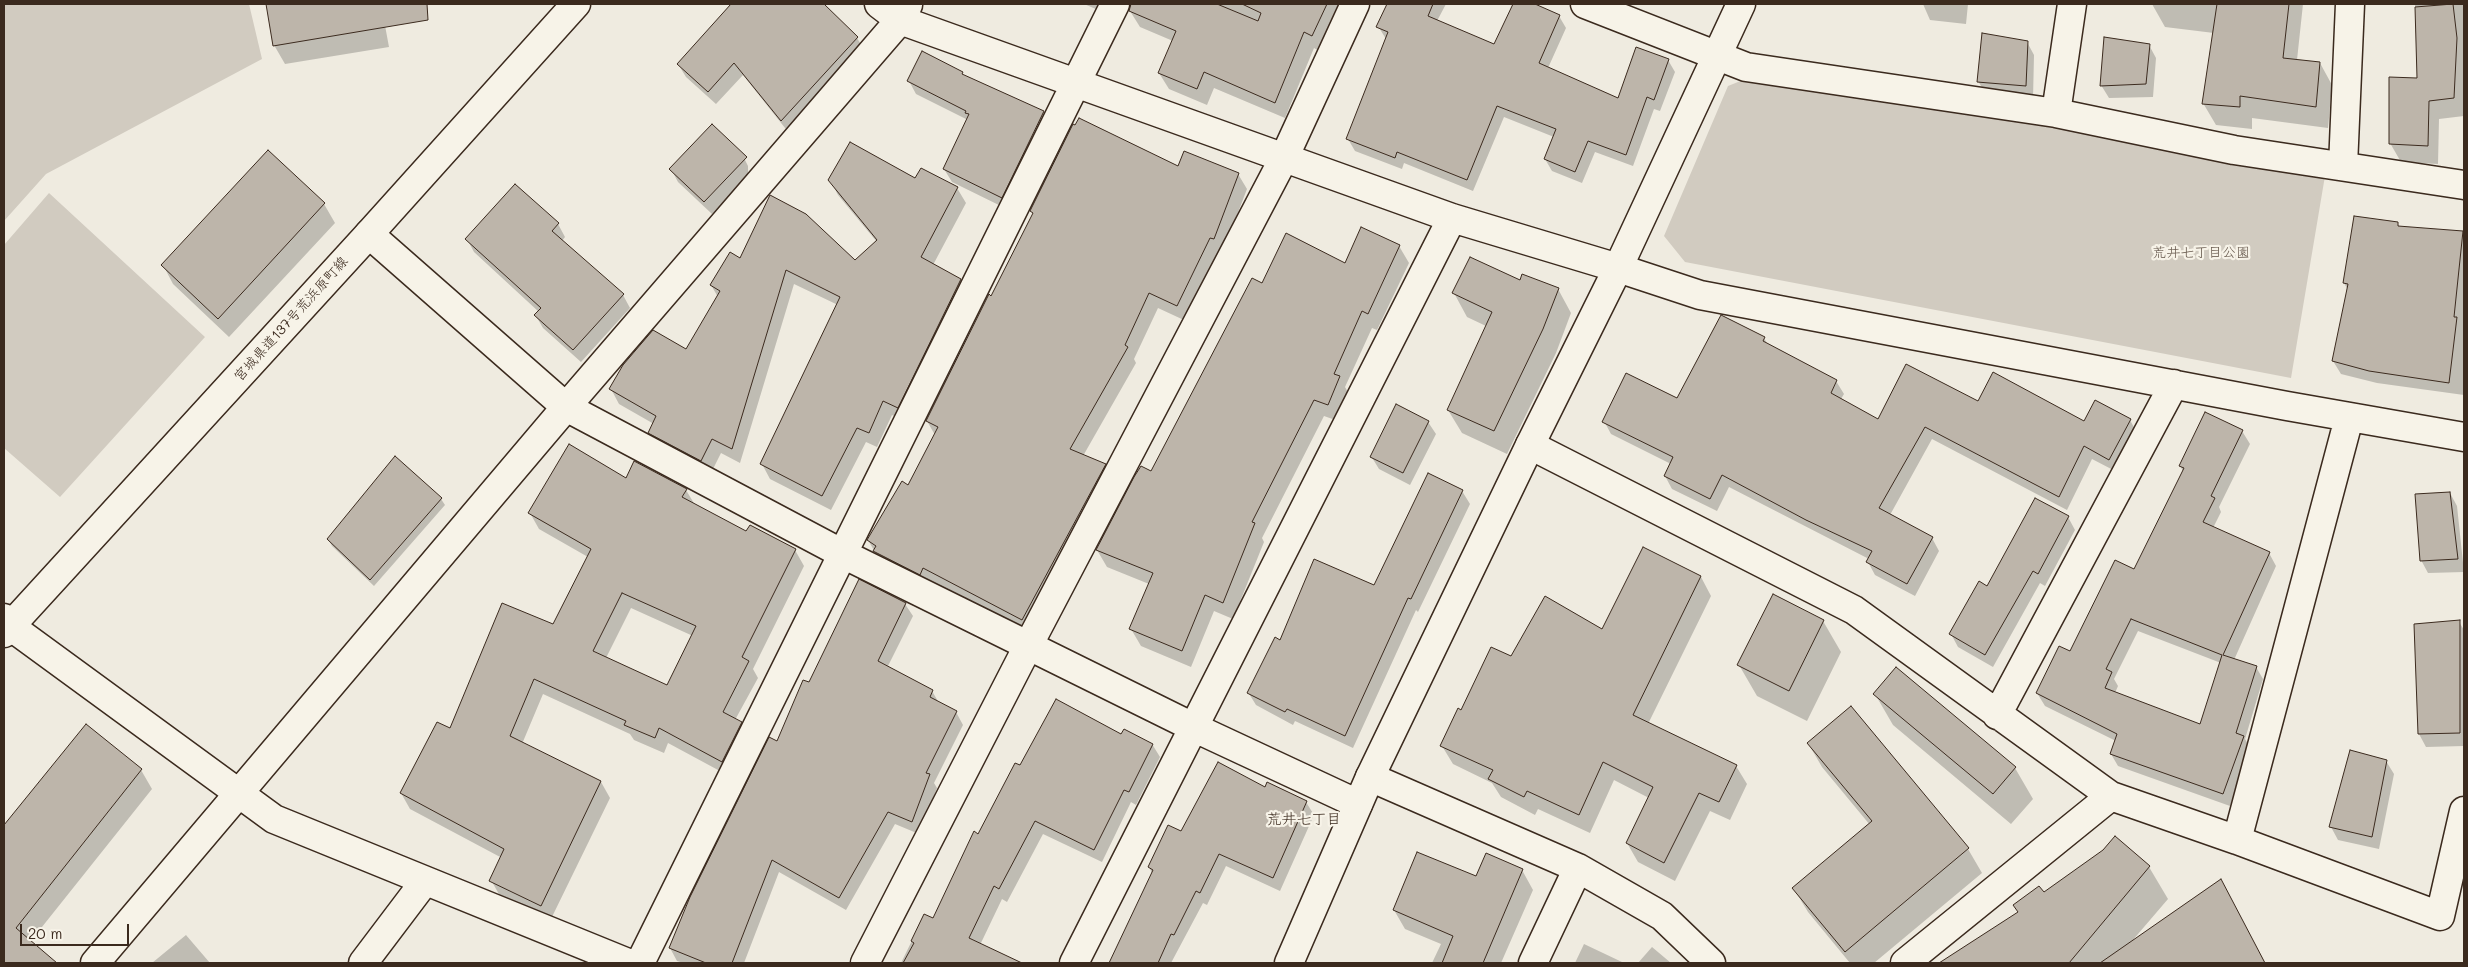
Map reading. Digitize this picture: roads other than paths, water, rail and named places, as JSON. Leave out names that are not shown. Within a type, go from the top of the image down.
[{"type":"street","name":"宮城県道137号荒浜原町線","points":[[6,626],[369,234],[576,4]]},
{"type":"street","points":[[640,963],[1114,4]]},
{"type":"street","points":[[865,963],[1028,646],[1284,158],[1355,4]]},
{"type":"street","points":[[1586,4],[1746,67],[1796,76],[2056,113],[2234,150],[2464,185]]},
{"type":"street","points":[[1289,963],[1370,777],[1530,445],[1618,268],[1741,4]]},
{"type":"street","points":[[2056,113],[2072,4]]},
{"type":"street","points":[[2343,166],[2350,4]]},
{"type":"street","points":[[95,963],[237,793],[566,407],[896,9],[1075,83],[1452,218],[1700,295],[2349,418],[2464,437]]},
{"type":"street","points":[[1074,963],[1195,728],[1452,218]]},
{"type":"street","points":[[369,234],[566,407],[843,554],[1195,728],[1358,804]]},
{"type":"street","points":[[1997,715],[2174,384]]},
{"type":"street","points":[[2237,840],[2349,418]]},
{"type":"street","points":[[1530,445],[1854,610],[2111,796],[2237,840],[2440,916],[2464,811]]},
{"type":"street","points":[[6,626],[274,819],[628,963]]},
{"type":"street","points":[[1370,777],[1578,868],[1662,916],[1712,963]]},
{"type":"street","points":[[1905,963],[2111,796]]},
{"type":"street","points":[[1533,963],[1578,868]]},
{"type":"street","points":[[363,963],[425,881]]},
{"type":"district","name":"荒井七丁目","points":[[1304,819]]},
{"type":"park label","name":"荒井七丁目公園","points":[[2201,253]]}]
